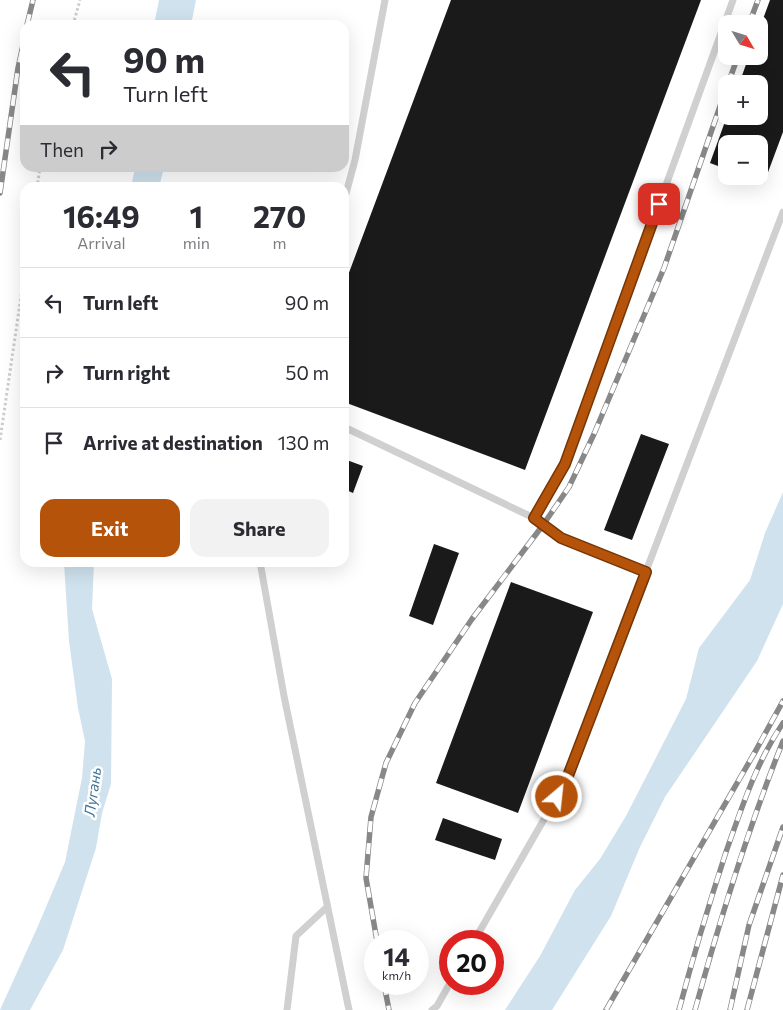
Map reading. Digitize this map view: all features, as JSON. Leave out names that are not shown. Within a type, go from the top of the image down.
[{"type":"lane","points":[[349,182],[355,160],[385,0]]},
{"type":"lane","points":[[534,518],[565,464],[734,0]]},
{"type":"lane","points":[[480,930],[566,781],[783,212]]},
{"type":"lane","points":[[349,429],[534,518],[561,538],[646,572]]},
{"type":"lane","points":[[261,567],[284,696],[349,1010]]},
{"type":"lane","points":[[287,1010],[296,936],[327,907]]},
{"type":"lane","points":[[432,1010],[437,1006],[443,995]]},
{"type":"path","points":[[74,20],[80,0]]},
{"type":"path","points":[[0,440],[20,303]]},
{"type":"water","points":[[159,0],[196,0],[192,20],[155,20]]},
{"type":"water","points":[[134,172],[163,172],[160,182],[132,182]]},
{"type":"water","points":[[783,492],[783,604],[757,661],[665,797],[640,847],[611,916],[552,1010],[505,1010],[540,956],[575,890],[600,859],[626,816],[686,699],[699,648],[750,580],[765,533]]},
{"type":"water","name":"Лугань","points":[[64,567],[94,567],[92,609],[112,679],[111,784],[102,813],[96,848],[63,950],[30,1010],[0,1010],[65,862],[82,778],[85,741],[78,708],[69,641]]},
{"type":"building","points":[[451,0],[701,0],[525,470],[349,404],[349,273]]},
{"type":"building","points":[[770,0],[783,0],[783,132],[768,172],[768,135],[720,135],[724,125],[768,125],[768,75],[742,75],[746,65],[768,65],[768,15],[764,15]]},
{"type":"building","points":[[718,141],[718,166],[710,163]]},
{"type":"building","points":[[641,434],[669,444],[632,540],[604,530]]},
{"type":"building","points":[[349,461],[363,466],[353,493],[349,491]]},
{"type":"building","points":[[434,544],[459,553],[433,625],[409,616]]},
{"type":"building","points":[[511,582],[593,612],[518,813],[436,783]]},
{"type":"building","points":[[443,818],[502,839],[495,860],[435,840]]},
{"type":"railway","points":[[28,20],[33,0]]},
{"type":"railway","points":[[752,15],[758,0]]},
{"type":"railway","points":[[0,193],[20,59]]},
{"type":"railway","points":[[731,75],[735,65]]},
{"type":"railway","points":[[375,930],[366,878],[371,817],[386,763],[415,703],[472,619],[543,525],[569,487],[594,434],[664,268],[718,112]]},
{"type":"railway","points":[[606,1010],[783,701]]},
{"type":"railway","points":[[679,1010],[707,911],[738,818],[757,770],[783,723]]},
{"type":"railway","points":[[695,1010],[735,874],[783,741]]},
{"type":"railway","points":[[730,1010],[749,925],[783,827]]},
{"type":"railway","points":[[747,1010],[783,875]]},
{"type":"railway","points":[[386,995],[389,1010]]},
{"type":"route","points":[[557,797],[566,781],[646,572],[561,538],[534,518],[565,464],[659,204]]}]
